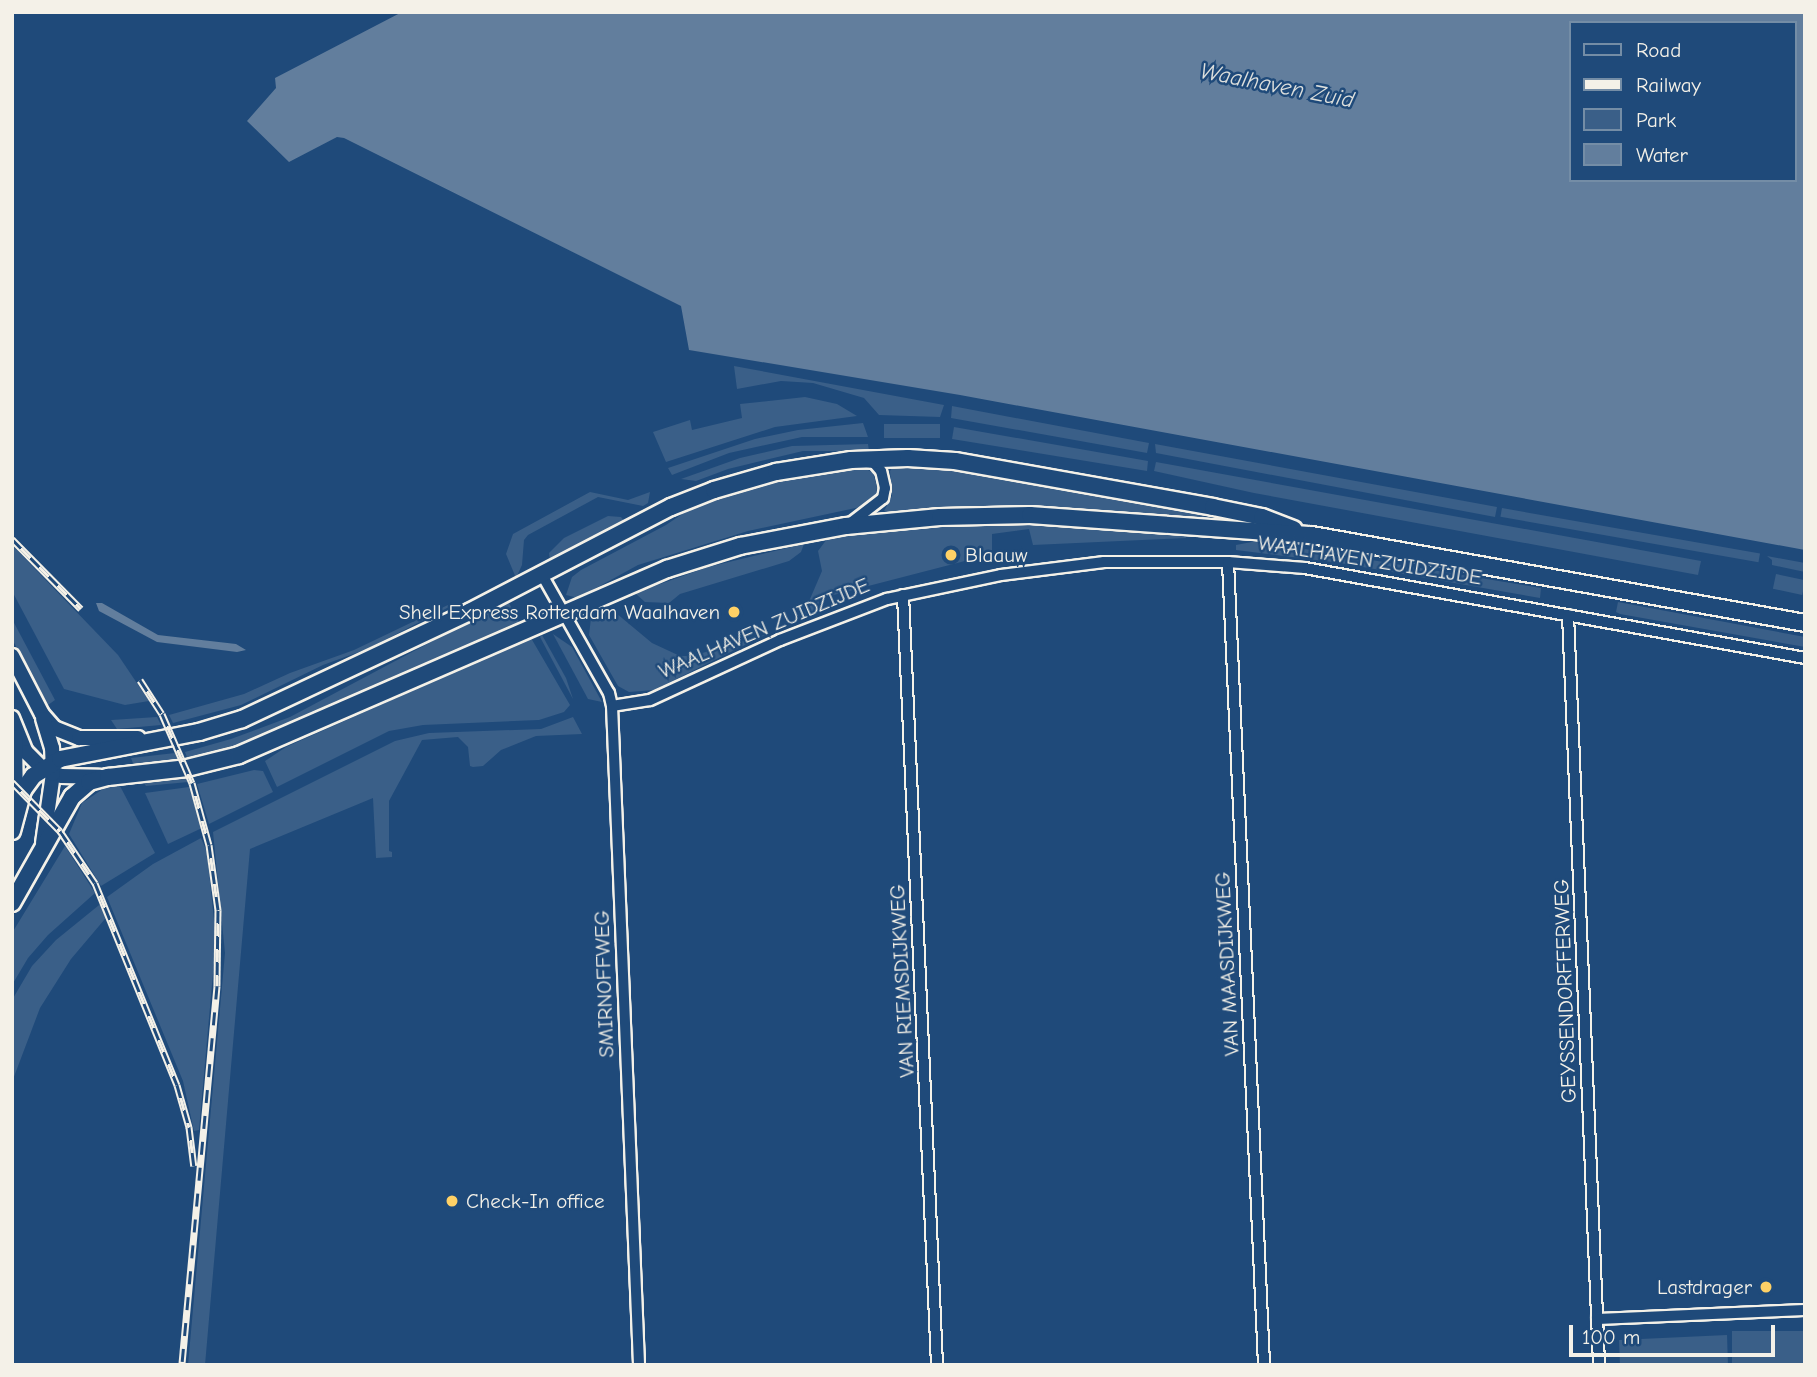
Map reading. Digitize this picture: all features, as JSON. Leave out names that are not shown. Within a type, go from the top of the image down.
[{"type":"main road","name":"WAALHAVEN ZUIDZIJDE","points":[[52,766],[199,732],[263,710],[468,612],[671,507],[714,490],[776,472],[851,460],[908,458],[974,464],[1250,515],[1312,535]]},
{"type":"main road","name":"WAALHAVEN ZUIDZIJDE","points":[[41,852],[71,799],[83,785],[108,777],[199,766],[257,749],[678,565],[740,546],[846,526],[940,517],[1030,515],[1312,535],[1473,561],[1805,623]]},
{"type":"main road","points":[[12,831],[23,790],[52,766]]},
{"type":"main road","points":[[12,903],[41,852]]},
{"type":"street","name":"WAALHAVEN ZUIDZIJDE","points":[[846,526],[875,507],[883,498],[885,488],[881,471],[874,463],[851,460]]},
{"type":"street","name":"WAALHAVEN ZUIDZIJDE","points":[[612,706],[650,700],[780,640],[856,609],[903,595],[1001,575],[1084,564],[1228,562],[1342,573],[1805,658]]},
{"type":"street","name":"VAN MAASDIJKWEG","points":[[1228,562],[1264,1365]]},
{"type":"street","points":[[541,573],[563,614]]},
{"type":"street","name":"VAN RIEMSDIJKWEG","points":[[903,595],[937,1365]]},
{"type":"street","name":"SMIRNOFFWEG","points":[[563,614],[609,693],[612,706],[639,1365]]},
{"type":"street","name":"GEYSSENDORFFERWEG","points":[[1568,615],[1599,1365]]},
{"type":"street","points":[[12,656],[50,729],[52,766],[41,852]]},
{"type":"street","points":[[12,718],[19,743],[15,814]]},
{"type":"street","name":"WAALHAVEN ZUIDZIJDE","points":[[50,729],[72,736],[103,739],[199,732]]},
{"type":"street","points":[[19,743],[33,761],[52,766]]},
{"type":"street","name":"WAALHAVEN ZUIDZIJDE","points":[[52,766],[74,778],[108,777]]},
{"type":"street","points":[[1597,1319],[1805,1310]]},
{"type":"green space","points":[[734,366],[944,405],[940,417],[879,415],[864,398],[813,383],[781,381],[737,389]]},
{"type":"green space","points":[[805,397],[837,404],[857,416],[775,427],[666,462],[653,432],[690,420],[692,430],[742,418],[740,404]]},
{"type":"green space","points":[[952,406],[1149,443],[1147,453],[951,418]]},
{"type":"green space","points":[[863,423],[868,437],[802,437],[729,453],[672,475],[668,468],[755,439],[798,430]]},
{"type":"green space","points":[[884,424],[940,424],[940,438],[884,438]]},
{"type":"green space","points":[[954,427],[1148,461],[1147,471],[952,439]]},
{"type":"green space","points":[[868,444],[869,451],[803,451],[728,469],[696,481],[681,479],[740,458],[792,446]]},
{"type":"green space","points":[[1155,444],[1497,507],[1495,517],[1156,453]]},
{"type":"green space","points":[[1156,462],[1701,561],[1698,575],[1254,493],[1154,471]]},
{"type":"green space","points":[[895,464],[961,470],[1204,514],[1203,519],[1035,506],[974,506],[890,513],[884,511],[892,496],[890,471]]},
{"type":"green space","points":[[863,467],[873,473],[877,487],[876,495],[865,506],[748,531],[638,565],[578,598],[566,595],[572,577],[581,570],[666,525],[700,502],[799,473]]},
{"type":"green space","points":[[590,492],[628,500],[650,492],[648,503],[643,506],[598,497],[528,535],[524,540],[522,565],[516,578],[506,554],[513,534]]},
{"type":"green space","points":[[1502,508],[1760,553],[1758,562],[1500,517]]},
{"type":"green space","points":[[608,516],[621,517],[625,522],[550,561],[549,553],[564,538]]},
{"type":"green space","points":[[999,523],[1185,534],[1186,538],[1033,545],[1029,529],[992,534],[992,554],[818,599],[821,612],[801,620],[822,571],[818,551],[827,539],[868,531]]},
{"type":"green space","points":[[1257,541],[1541,588],[1540,598],[1340,563],[1236,550],[1236,545]]},
{"type":"green space","points":[[804,544],[801,552],[789,561],[680,594],[669,603],[645,602],[635,593],[708,567]]},
{"type":"green space","points":[[12,545],[118,655],[149,701],[125,705],[64,689],[12,591]]},
{"type":"green space","points":[[1767,556],[1805,563],[1805,572],[1772,565],[1772,560]]},
{"type":"green space","points":[[1776,574],[1805,580],[1802,595],[1773,589]]},
{"type":"green space","points":[[508,601],[520,624],[264,739],[188,760],[185,752],[231,739],[290,717]]},
{"type":"green space","points":[[1618,602],[1805,637],[1805,647],[1620,614],[1616,612]]},
{"type":"green space","points":[[450,604],[451,606],[367,649],[323,665],[241,705],[173,723],[169,715],[244,694],[290,673],[354,650]]},
{"type":"green space","points":[[610,608],[652,643],[680,656],[692,656],[767,634],[654,690],[629,692],[618,686],[589,635],[591,618]]},
{"type":"green space","points":[[12,619],[55,700],[48,705],[12,639]]},
{"type":"green space","points":[[553,634],[572,647],[602,702],[588,699]]},
{"type":"green space","points":[[542,635],[566,678],[573,699],[540,637]]},
{"type":"green space","points":[[531,638],[570,705],[564,712],[539,720],[423,725],[389,731],[277,787],[265,761],[286,747]]},
{"type":"green space","points":[[157,717],[161,725],[117,729],[111,720]]},
{"type":"green space","points":[[573,717],[582,734],[536,736],[501,750],[483,766],[470,766],[468,747],[458,737],[422,740],[389,801],[389,851],[392,852],[392,857],[376,858],[373,798],[250,849],[205,1365],[188,1365],[225,953],[213,832],[395,741],[429,733],[541,729]]},
{"type":"green space","points":[[175,753],[180,763],[134,766],[131,758]]},
{"type":"green space","points":[[254,770],[263,771],[273,792],[209,824],[197,784]]},
{"type":"green space","points":[[186,777],[188,782],[146,786],[143,782]]},
{"type":"green space","points":[[120,786],[155,853],[101,886],[69,834],[82,803],[106,787]]},
{"type":"green space","points":[[189,787],[202,828],[168,844],[145,793]]},
{"type":"green space","points":[[201,838],[207,852],[216,940],[199,1130],[194,1131],[183,1081],[107,897],[153,864]]},
{"type":"green space","points":[[65,846],[95,893],[48,935],[28,958],[12,985],[12,933]]},
{"type":"green space","points":[[104,901],[110,913],[71,959],[40,1008],[12,1082],[12,1000],[32,966],[56,940]]},
{"type":"green space","points":[[1732,1331],[1805,1331],[1805,1365],[1732,1365]]},
{"type":"green space","points":[[1727,1335],[1728,1365],[1620,1365],[1619,1340]]},
{"type":"water","name":"Waalhaven Zuid","points":[[402,12],[1805,12],[1805,550],[960,395],[689,350],[681,306],[344,138],[337,137],[289,162],[247,121],[276,88],[275,78]]},
{"type":"water","points":[[96,603],[102,603],[158,635],[236,644],[246,650],[237,652],[157,642],[99,611]]},
{"type":"railway","points":[[12,539],[81,609]]},
{"type":"railway","points":[[140,680],[162,714],[192,783],[209,845],[218,910],[217,986],[182,1365]]},
{"type":"railway","points":[[12,782],[60,831],[95,883],[177,1085],[189,1127],[194,1166]]},
{"type":"place","name":"Blaauw","points":[[951,555]]},
{"type":"place","name":"Shell Express Rotterdam Waalhaven","points":[[734,612]]},
{"type":"place","name":"Check-In office","points":[[452,1201]]},
{"type":"place","name":"Lastdrager","points":[[1766,1287]]}]
